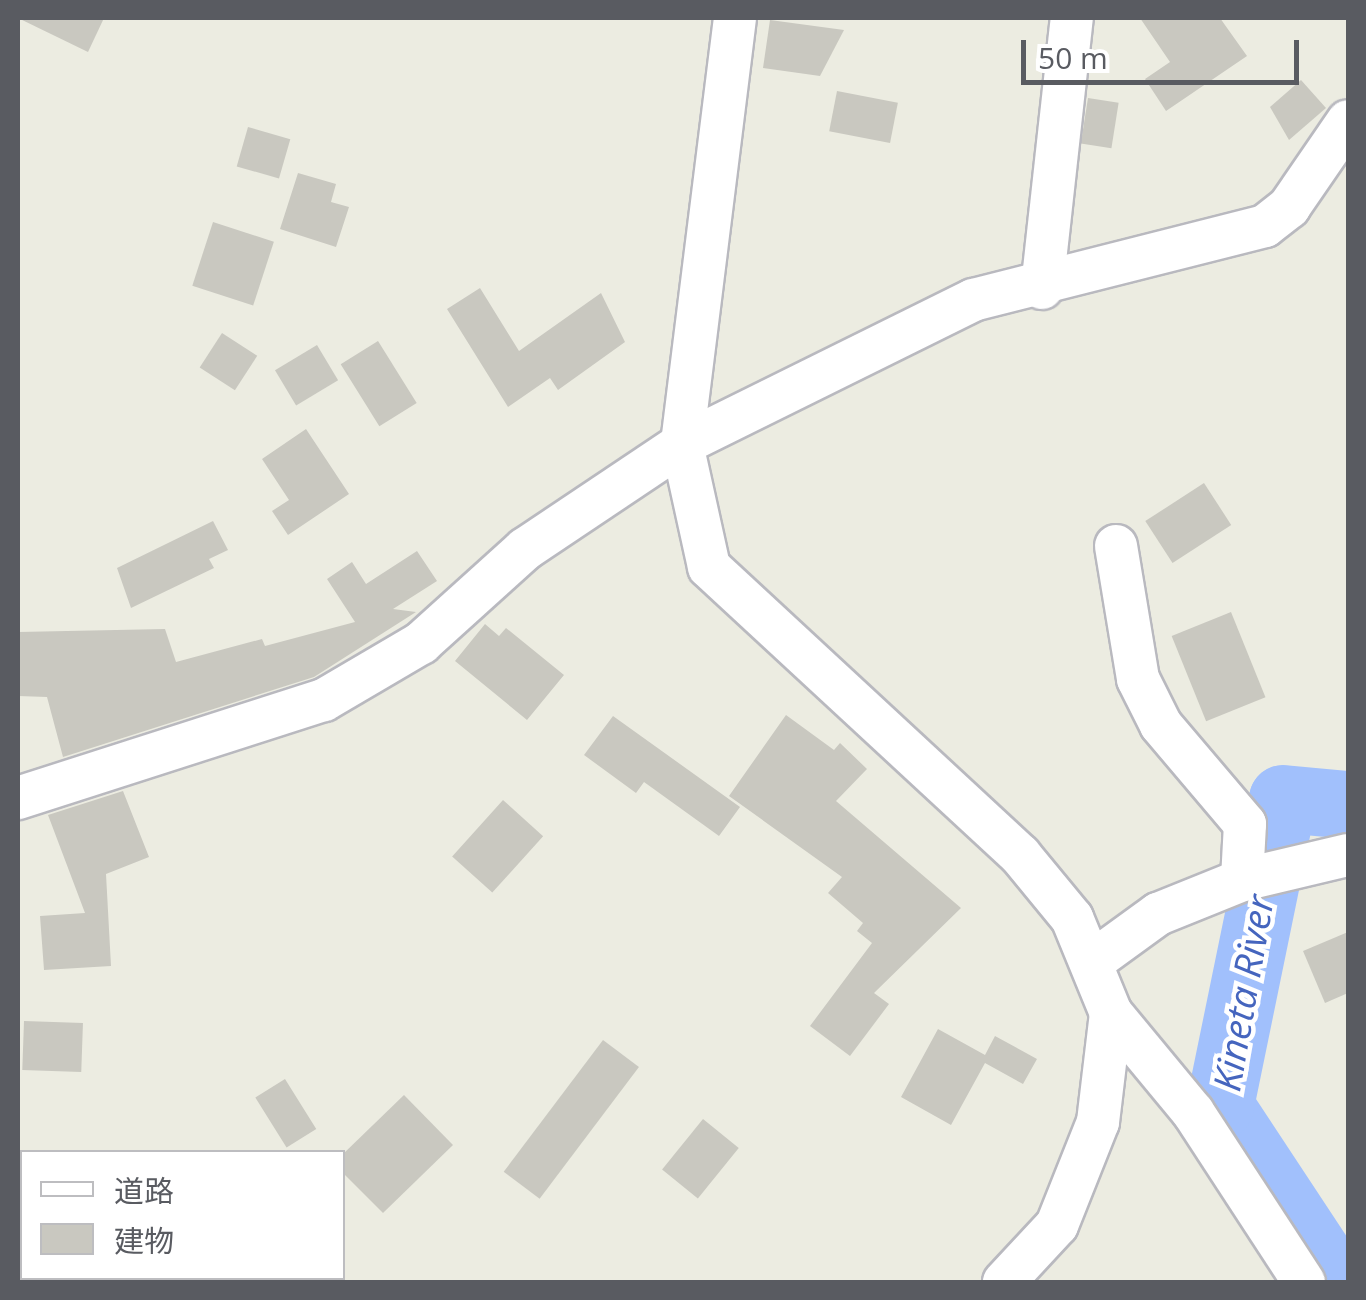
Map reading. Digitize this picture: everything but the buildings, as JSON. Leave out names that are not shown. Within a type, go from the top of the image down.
[{"type":"street","points":[[736,18],[682,444],[709,567],[1020,855],[1096,959],[1111,1013],[1098,1122],[1057,1225],[1004,1282]]},
{"type":"street","points":[[1042,288],[1072,18]]},
{"type":"street","points":[[18,798],[324,700],[422,644],[525,549],[682,444],[974,300],[1042,288],[1265,226],[1289,207],[1348,121]]},
{"type":"street","points":[[1116,546],[1138,678],[1161,725],[1245,824],[1259,875]]},
{"type":"street","points":[[1096,959],[1158,914],[1259,875],[1348,855]]},
{"type":"street","points":[[1111,1013],[1194,1112],[1303,1282]]},
{"type":"waterway","name":"Kineta River","points":[[1336,1282],[1220,1106],[1283,799],[1348,805]]}]
